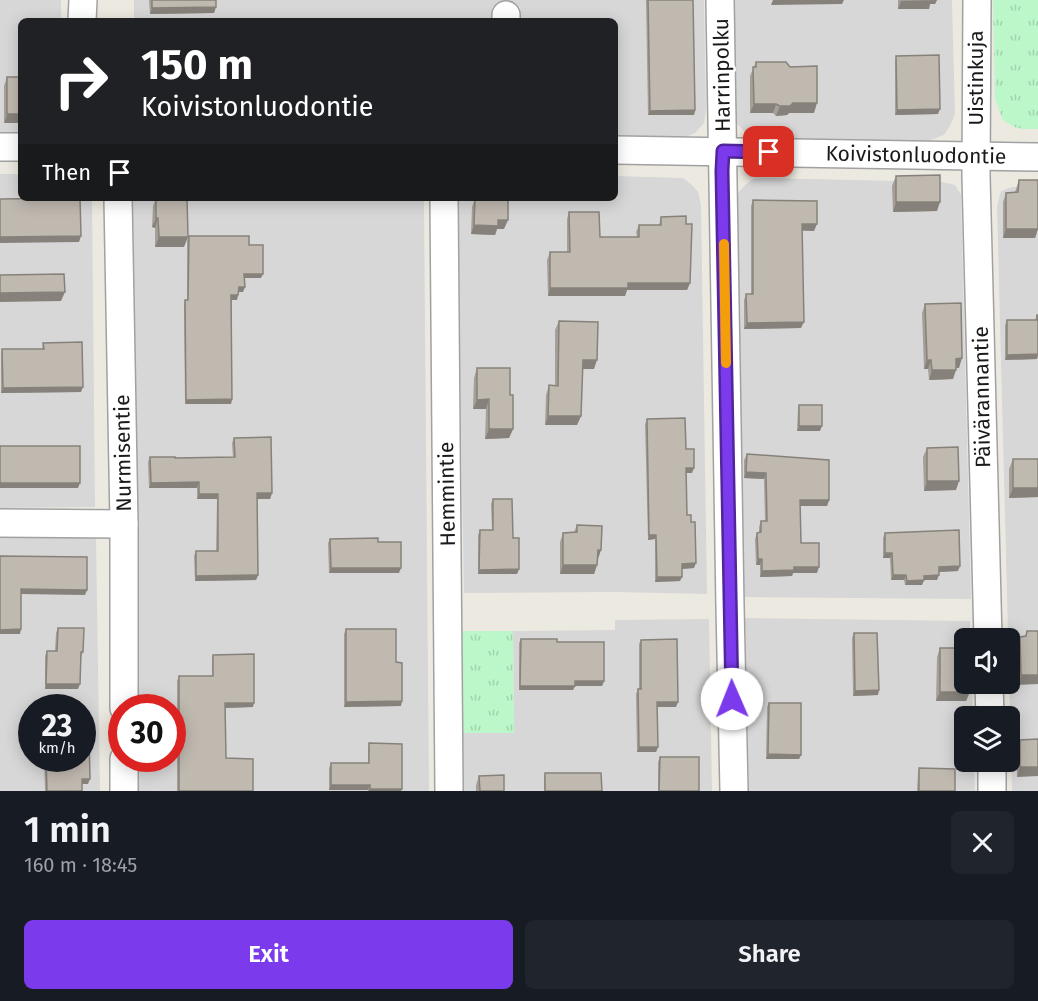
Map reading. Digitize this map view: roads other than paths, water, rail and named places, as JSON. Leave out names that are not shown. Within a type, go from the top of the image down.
[{"type":"street","points":[[82,18],[83,0]]},
{"type":"street","name":"Harrinpolku","points":[[720,0],[734,791]]},
{"type":"street","name":"Uistinkuja","points":[[976,156],[977,0]]},
{"type":"street","points":[[0,147],[18,147]]},
{"type":"street","name":"Koivistonluodontie","points":[[618,150],[1038,157]]},
{"type":"street","name":"Päivärannantie","points":[[976,156],[988,628]]},
{"type":"street","name":"Nurmisentie","points":[[118,201],[124,524],[124,694]]},
{"type":"street","name":"Hemmintie","points":[[444,201],[449,791]]},
{"type":"street","points":[[0,523],[124,524]]},
{"type":"street","points":[[124,772],[124,791]]},
{"type":"street","points":[[992,772],[992,791]]}]
